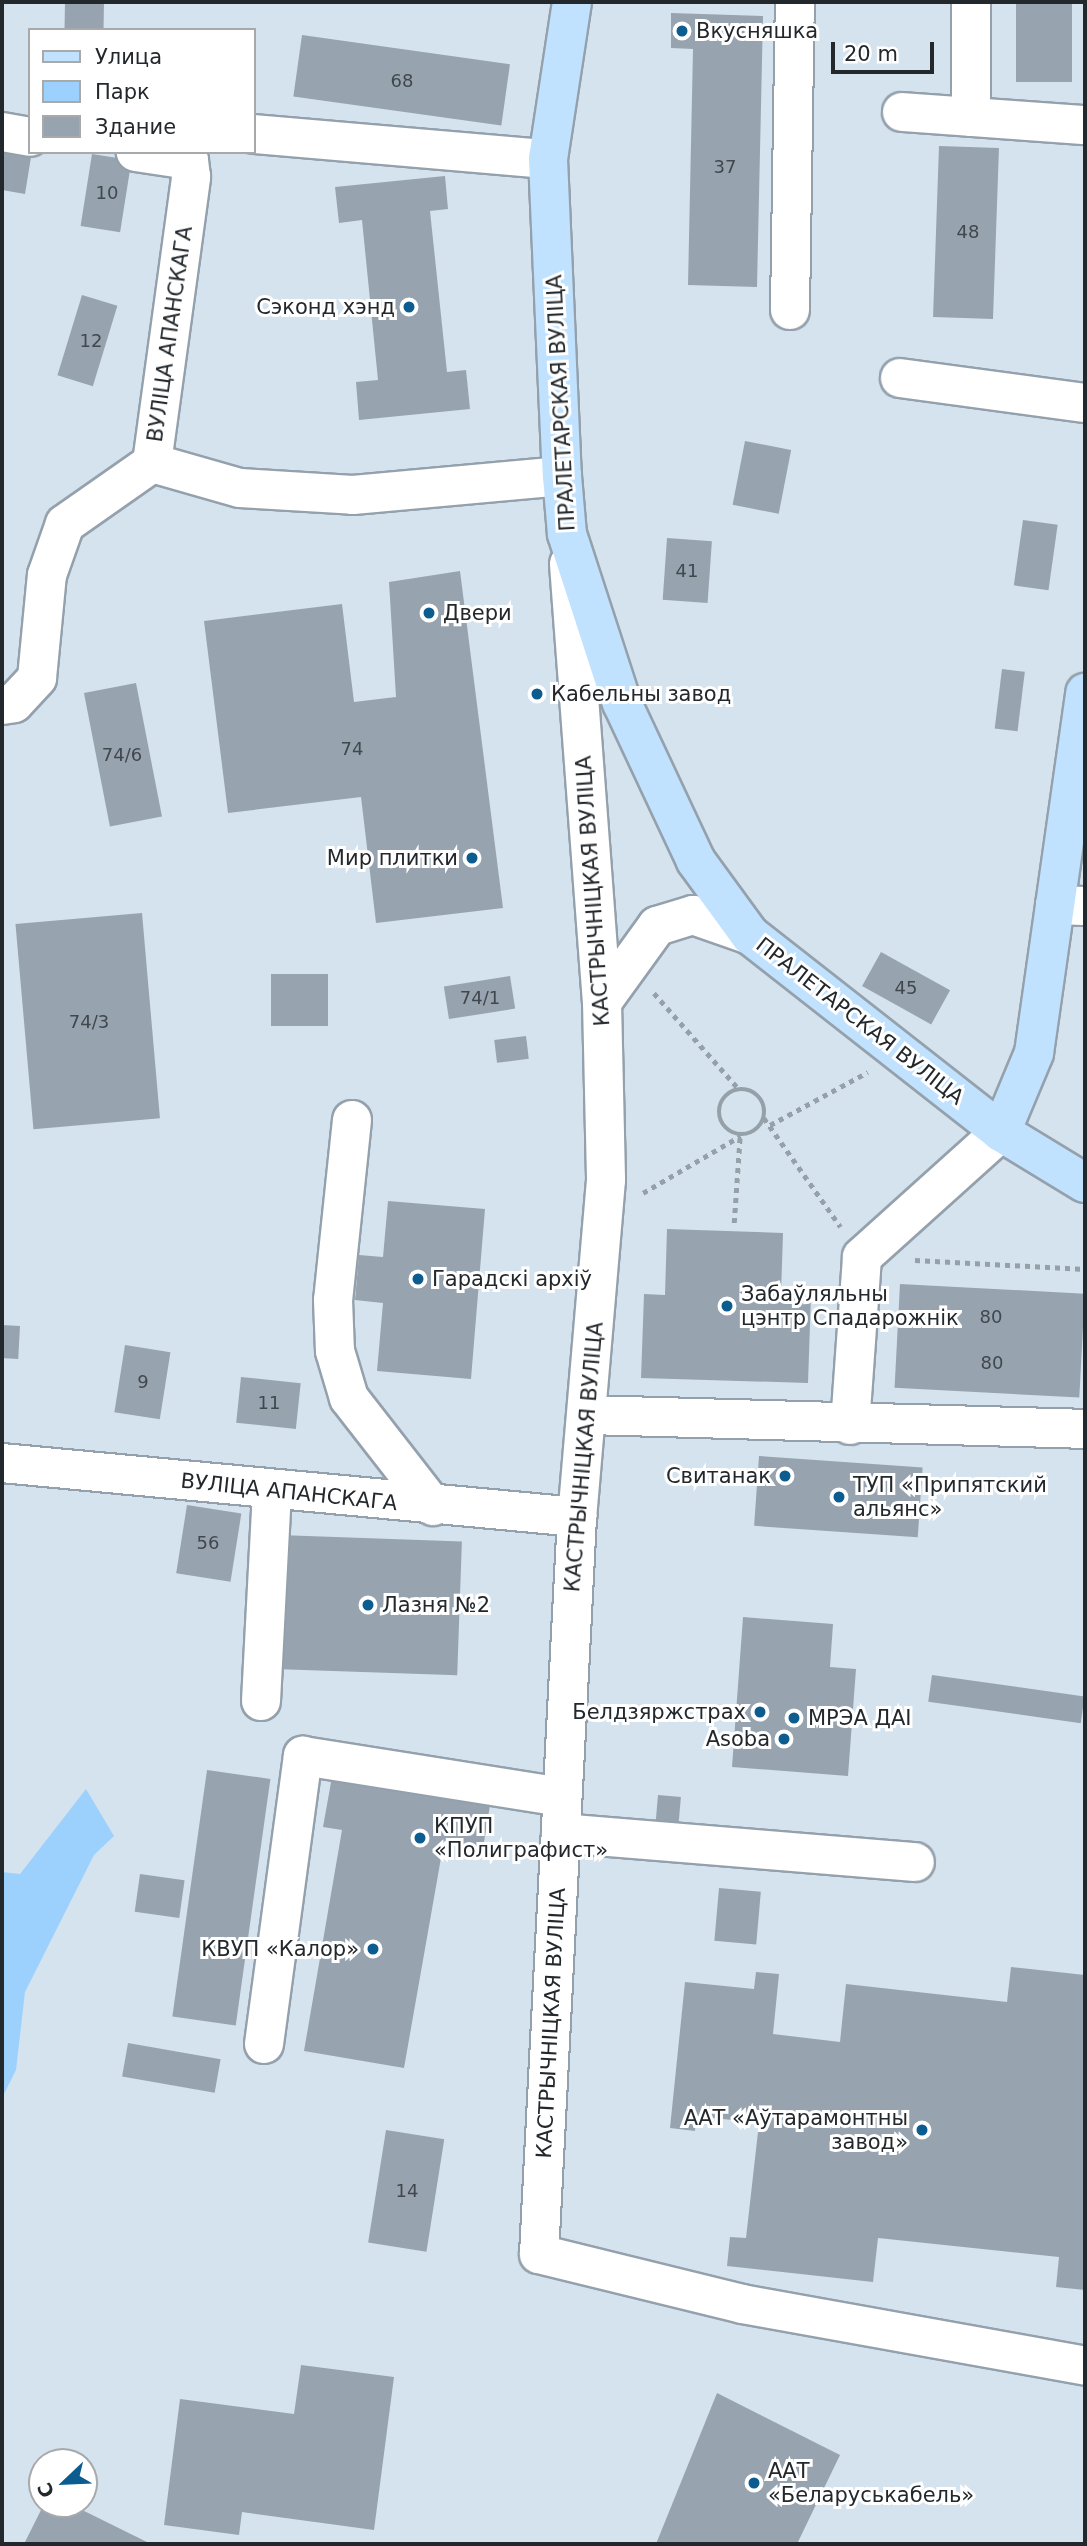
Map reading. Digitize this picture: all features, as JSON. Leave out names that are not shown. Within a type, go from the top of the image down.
[{"type":"main road","name":"ПРАЛЕТАРСКАЯ ВУЛІЦА","points":[[572,2],[548,159],[562,476],[567,534],[622,703],[658,785],[696,861],[750,935],[1001,1132],[1085,1183]]},
{"type":"main road","points":[[1001,1132],[1034,1053],[1070,906],[1085,693]]},
{"type":"street","points":[[790,310],[794,2]]},
{"type":"street","points":[[971,2],[971,117]]},
{"type":"street","points":[[902,112],[1085,125]]},
{"type":"street","points":[[2,132],[28,136]]},
{"type":"street","points":[[256,134],[548,159]]},
{"type":"street","name":"ВУЛІЦА АПАНСКАГА","points":[[2,705],[13,703],[37,678],[47,575],[65,524],[152,463],[190,196],[192,156],[164,154]]},
{"type":"street","points":[[900,378],[1085,403]]},
{"type":"street","points":[[152,463],[240,488],[353,495],[562,476]]},
{"type":"street","name":"КАСТРЫЧНІЦКАЯ ВУЛІЦА","points":[[567,534],[602,1002],[603,1217],[588,1415],[577,1517],[538,2255],[742,2304],[1085,2366]]},
{"type":"street","points":[[602,1002],[657,926],[694,915],[750,935]]},
{"type":"street","points":[[352,1120],[333,1300],[335,1351],[349,1398],[433,1506]]},
{"type":"street","points":[[850,1425],[862,1257],[1001,1132]]},
{"type":"street","points":[[588,1415],[850,1425],[1085,1429]]},
{"type":"street","name":"ВУЛІЦА АПАНСКАГА","points":[[2,1463],[433,1506],[577,1517]]},
{"type":"street","points":[[261,1701],[272,1490]]},
{"type":"street","points":[[264,2044],[303,1756],[561,1815],[915,1862]]},
{"type":"path","points":[[628,963],[738,1088],[759,1096],[764,1118],[862,1257],[1085,1269]]},
{"type":"path","points":[[770,1125],[902,1053]]},
{"type":"path","points":[[738,1088],[720,1101],[719,1116],[726,1129],[740,1136]]},
{"type":"path","points":[[603,1217],[740,1136],[755,1131],[764,1118]]},
{"type":"path","points":[[734,1223],[740,1136]]},
{"type":"green space","points":[[86,1789],[114,1836],[94,1855],[25,1992],[16,2070],[2,2098],[2,1872],[20,1874]]},
{"type":"building","points":[[65,2],[104,3],[104,28],[65,28]]},
{"type":"building","points":[[1016,2],[1072,2],[1072,82],[1016,82]]},
{"type":"building","points":[[671,13],[763,16],[757,287],[688,285],[693,49],[671,48]]},
{"type":"building","points":[[302,35],[510,64],[501,126],[293,96]]},
{"type":"building","points":[[939,146],[999,148],[993,319],[933,317]]},
{"type":"building","points":[[2,152],[31,157],[25,194],[2,190]]},
{"type":"building","points":[[92,154],[132,160],[120,232],[81,226]]},
{"type":"building","points":[[445,176],[448,209],[430,211],[447,372],[466,370],[470,409],[359,420],[356,382],[378,380],[362,220],[339,223],[335,187]]},
{"type":"building","points":[[82,295],[117,306],[93,386],[57,375]]},
{"type":"building","points":[[745,441],[791,450],[779,514],[733,505]]},
{"type":"building","points":[[1023,520],[1058,525],[1048,590],[1014,585]]},
{"type":"building","points":[[667,538],[712,541],[708,603],[663,600]]},
{"type":"building","points":[[460,571],[503,908],[376,923],[361,797],[228,813],[204,621],[342,604],[354,702],[396,697],[389,582]]},
{"type":"building","points":[[1002,669],[1025,672],[1018,731],[995,729]]},
{"type":"building","points":[[136,683],[162,817],[110,827],[84,693]]},
{"type":"building","points":[[142,913],[160,1118],[33,1129],[15,924]]},
{"type":"building","points":[[881,952],[950,990],[931,1024],[862,986]]},
{"type":"building","points":[[271,974],[328,974],[328,1026],[271,1026]]},
{"type":"building","points":[[510,976],[515,1009],[449,1019],[444,986]]},
{"type":"building","points":[[526,1036],[529,1059],[497,1063],[494,1040]]},
{"type":"building","name":"Гарадскі архіў","points":[[388,1201],[485,1209],[471,1379],[377,1371],[383,1303],[355,1300],[359,1255],[383,1257]]},
{"type":"building","name":"Забаўляльны цэнтр Спадарожнік","points":[[667,1229],[783,1233],[781,1295],[811,1296],[808,1383],[641,1378],[644,1294],[665,1295]]},
{"type":"building","points":[[900,1284],[1085,1294],[1079,1398],[895,1388]]},
{"type":"building","points":[[2,1325],[20,1326],[18,1359],[2,1358]]},
{"type":"building","points":[[125,1345],[170,1352],[160,1419],[114,1412]]},
{"type":"building","points":[[241,1377],[301,1383],[296,1429],[236,1423]]},
{"type":"building","name":"ТУП «Припятский альянс»","points":[[759,1456],[923,1467],[918,1537],[754,1526]]},
{"type":"building","points":[[187,1505],[241,1514],[231,1582],[176,1573]]},
{"type":"building","name":"Лазня №2","points":[[279,1535],[462,1541],[457,1675],[274,1669]]},
{"type":"building","name":"МРЭА ДАІ","points":[[743,1617],[833,1624],[830,1667],[856,1669],[848,1776],[732,1767]]},
{"type":"building","points":[[932,1675],[1085,1696],[1081,1723],[928,1702]]},
{"type":"building","points":[[207,1770],[270,1779],[236,2025],[172,2017]]},
{"type":"building","name":"КВУП «Калор»","points":[[333,1771],[491,1799],[483,1848],[444,1841],[404,2068],[304,2051],[342,1830],[323,1827]]},
{"type":"building","points":[[658,1795],[681,1797],[679,1822],[656,1820]]},
{"type":"building","points":[[140,1874],[185,1880],[179,1918],[135,1912]]},
{"type":"building","points":[[719,1888],[761,1892],[756,1944],[714,1941]]},
{"type":"building","name":"ААТ «Аўтарамонтны завод»","points":[[1011,1967],[1085,1975],[1085,2290],[1056,2287],[1059,2257],[878,2238],[873,2282],[727,2266],[730,2237],[746,2238],[759,2123],[696,2116],[695,2131],[670,2128],[685,1982],[754,1989],[756,1972],[779,1974],[773,2034],[840,2042],[846,1984],[1007,2002]]},
{"type":"building","points":[[128,2043],[221,2059],[215,2093],[122,2076]]},
{"type":"building","points":[[386,2130],[444,2139],[426,2252],[368,2243]]},
{"type":"building","points":[[301,2365],[394,2377],[374,2530],[242,2512],[239,2535],[164,2525],[180,2399],[294,2414]]},
{"type":"building","name":"ААТ «Беларуськабель»","points":[[717,2393],[840,2455],[797,2544],[656,2544]]},
{"type":"building","points":[[37,2518],[98,2518],[151,2544],[24,2544]]},
{"type":"place","name":"Вкусняшка","points":[[682,31]]},
{"type":"place","name":"Сэконд хэнд","points":[[409,307]]},
{"type":"place","name":"Двери","points":[[429,613]]},
{"type":"place","name":"Кабельны завод","points":[[537,694]]},
{"type":"place","name":"Мир плитки","points":[[472,858]]},
{"type":"place","name":"Гарадскі архіў","points":[[418,1279]]},
{"type":"place","name":"Забаўляльны цэнтр Спадарожнік","points":[[727,1306]]},
{"type":"place","name":"Свитанак","points":[[785,1476]]},
{"type":"place","name":"ТУП «Припятский альянс»","points":[[839,1497]]},
{"type":"place","name":"Лазня №2","points":[[368,1605]]},
{"type":"place","name":"Белдзяржстрах","points":[[760,1712]]},
{"type":"place","name":"МРЭА ДАІ","points":[[794,1718]]},
{"type":"place","name":"Asoba","points":[[784,1739]]},
{"type":"place","name":"КПУП «Полиграфист»","points":[[420,1838]]},
{"type":"place","name":"КВУП «Калор»","points":[[373,1949]]},
{"type":"place","name":"ААТ «Аўтарамонтны завод»","points":[[922,2130]]},
{"type":"place","name":"ААТ «Беларуськабель»","points":[[754,2483]]}]
